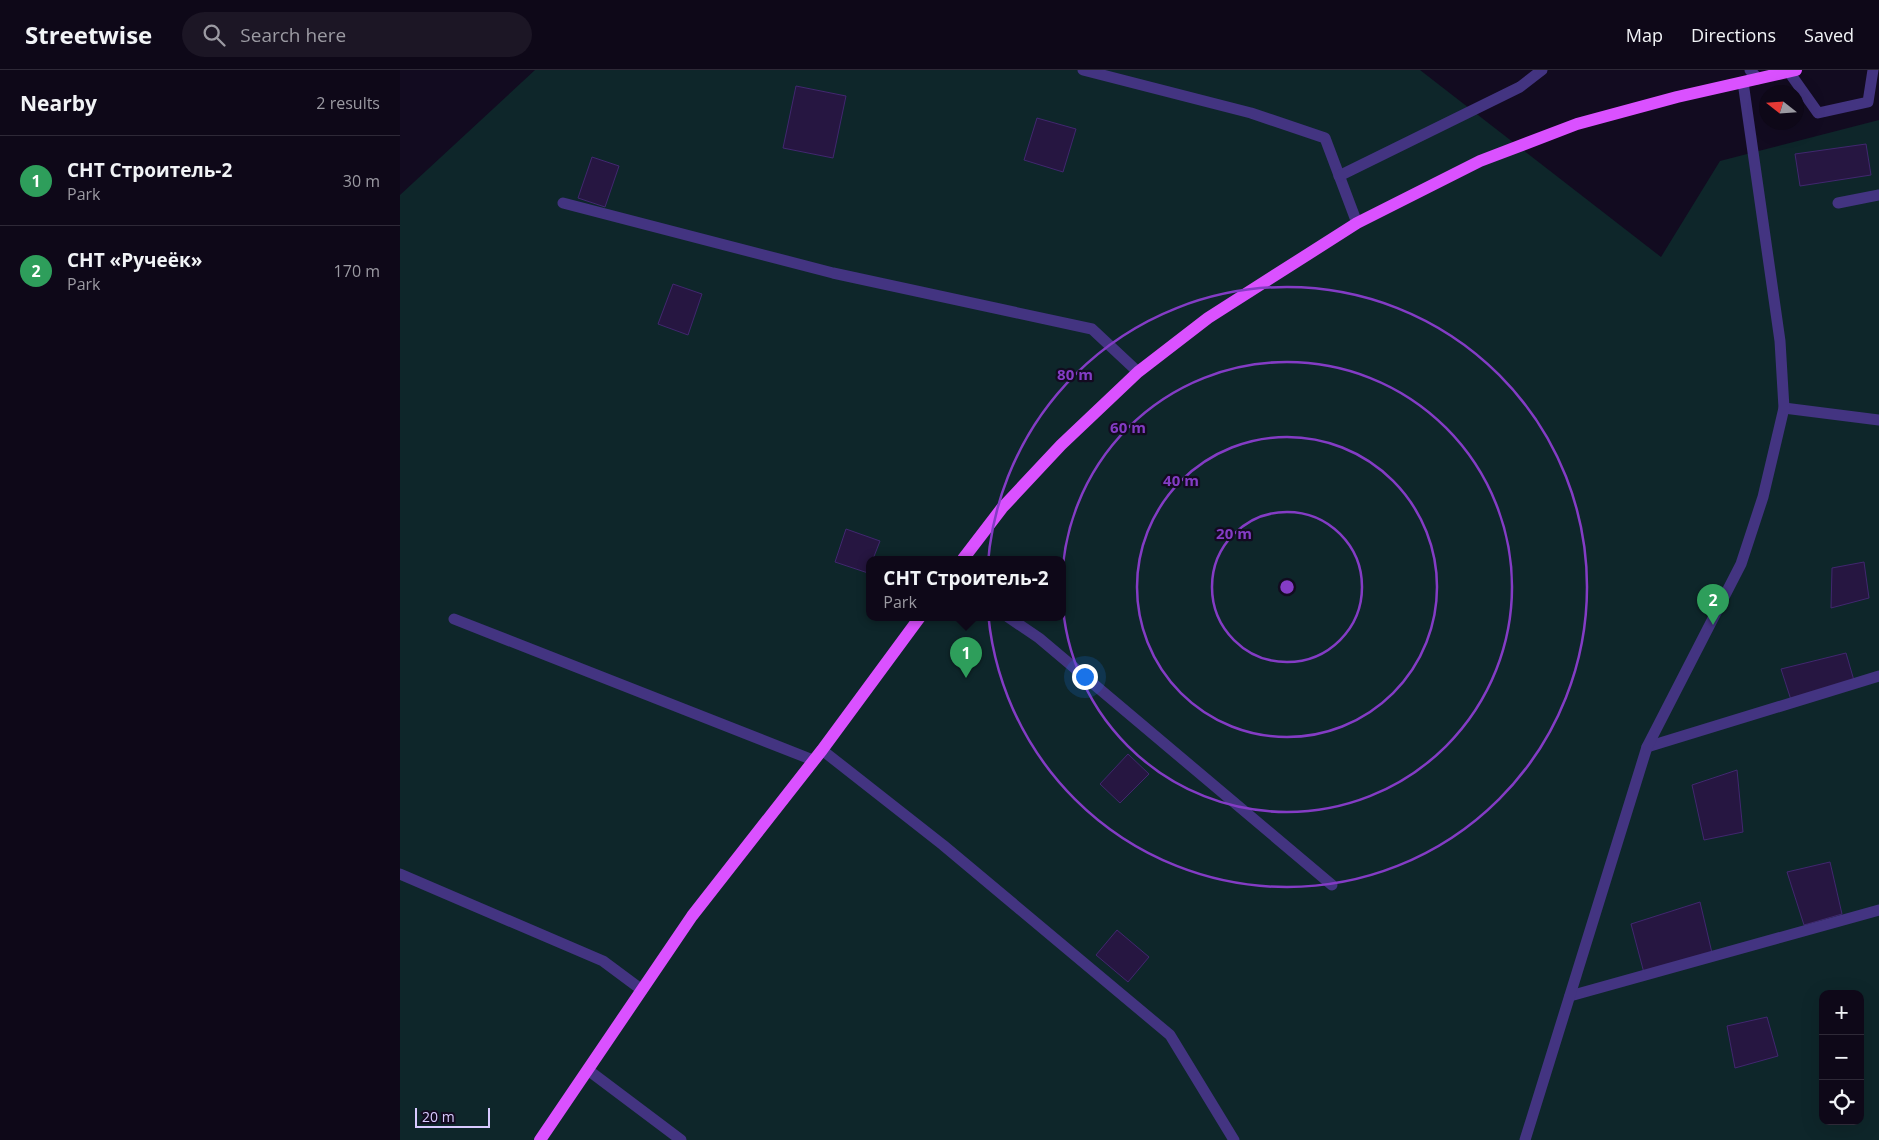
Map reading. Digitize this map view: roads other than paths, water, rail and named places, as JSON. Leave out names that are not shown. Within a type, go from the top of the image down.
[{"type":"main road","points":[[965,556],[1015,494],[1061,445],[1138,372],[1208,318],[1357,223],[1480,161],[1577,124],[1743,82],[1754,74],[1792,71]]},
{"type":"main road","points":[[540,1140],[692,916],[822,750],[917,621]]},
{"type":"lane","points":[[1083,70],[1251,113],[1325,138],[1357,223]]},
{"type":"lane","points":[[1339,176],[1520,87],[1542,70]]},
{"type":"lane","points":[[1792,71],[1818,113],[1868,102],[1873,70]]},
{"type":"lane","points":[[1525,1140],[1647,748],[1741,564],[1763,497],[1784,408],[1780,341],[1743,82]]},
{"type":"lane","points":[[1838,203],[1879,195]]},
{"type":"lane","points":[[562,203],[833,273],[1092,329],[1138,372]]},
{"type":"lane","points":[[1784,408],[1879,420]]},
{"type":"lane","points":[[454,620],[813,760]]},
{"type":"lane","points":[[1014,621],[1039,638],[1332,885]]},
{"type":"lane","points":[[1647,748],[1879,676]]},
{"type":"lane","points":[[822,750],[943,845],[1170,1035],[1234,1140]]},
{"type":"lane","points":[[400,874],[603,961],[642,990]]},
{"type":"lane","points":[[1570,996],[1879,910]]},
{"type":"lane","points":[[588,1070],[680,1140]]},
{"type":"place","name":"СНТ «Ручеёк»","points":[[1713,625]]},
{"type":"place","name":"СНТ Строитель-2","points":[[966,678]]}]
